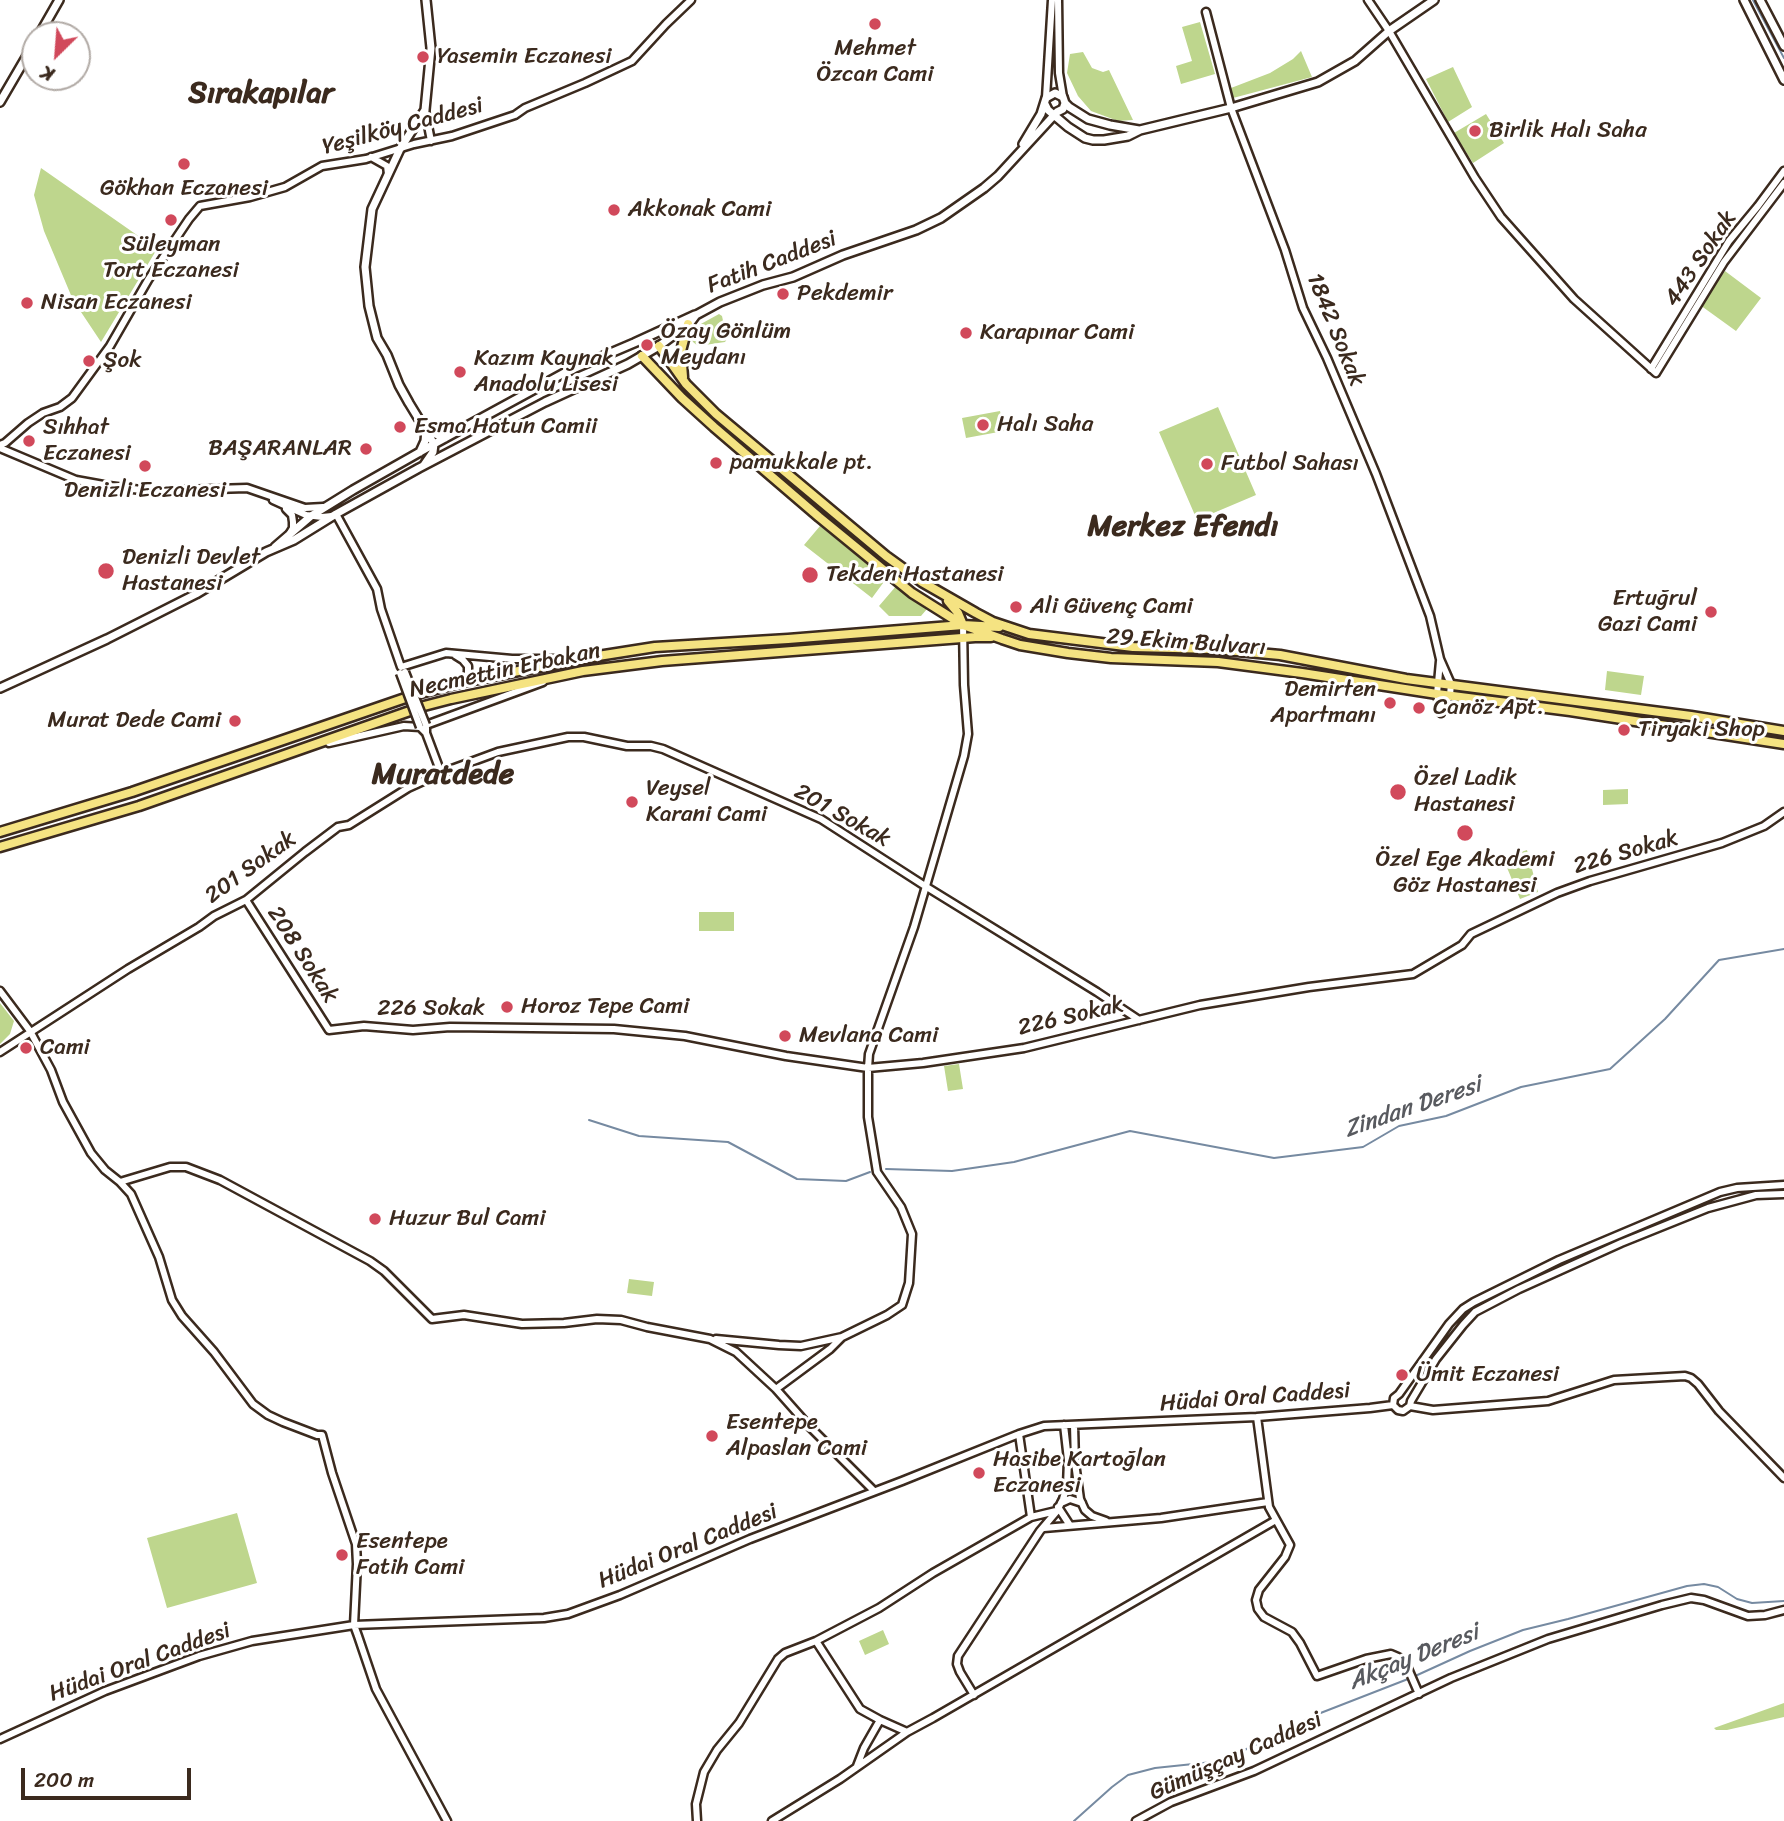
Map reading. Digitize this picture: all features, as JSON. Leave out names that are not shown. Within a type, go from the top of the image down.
[{"type":"main road","points":[[47,21],[59,0]]},
{"type":"main road","points":[[424,466],[434,444],[399,385],[377,338],[369,306],[365,267],[372,209],[400,149],[425,110],[431,48],[426,0]]},
{"type":"main road","points":[[1046,101],[1066,125],[1084,138],[1093,140],[1128,136],[1140,130],[1231,108],[1318,82],[1354,61],[1389,31],[1434,0]]},
{"type":"main road","points":[[1744,0],[1784,80]]},
{"type":"main road","points":[[1760,0],[1784,46]]},
{"type":"main road","points":[[0,102],[21,66]]},
{"type":"main road","points":[[998,176],[1031,132],[1046,101],[1055,93],[1088,118],[1140,130]]},
{"type":"main road","name":"Fatih Caddesi","points":[[292,537],[545,402],[621,368],[659,346],[696,315],[720,302],[793,277],[941,218],[998,176],[1054,113],[1063,109],[1064,100]]},
{"type":"main road","points":[[1046,125],[1066,125]]},
{"type":"main road","points":[[0,688],[196,594],[292,537],[309,517],[419,452],[566,372],[696,315]]},
{"type":"main road","points":[[684,380],[681,351],[688,324]]},
{"type":"main road","points":[[651,335],[659,346]]},
{"type":"main road","points":[[634,343],[642,356]]},
{"type":"main road","name":"29 Ekim Bulvarı","points":[[659,346],[695,394],[716,414],[886,556],[934,590],[993,622],[1019,631],[1093,643],[1280,655],[1406,679],[1784,731]]},
{"type":"main road","name":"29 Ekim Bulvarı","points":[[642,356],[682,398],[904,587],[963,625],[997,638],[1068,653],[1218,662],[1302,673],[1437,694],[1570,710],[1784,744]]},
{"type":"main road","points":[[426,430],[445,438]]},
{"type":"main road","points":[[419,452],[425,441],[426,430]]},
{"type":"main road","points":[[434,444],[462,446]]},
{"type":"main road","points":[[934,590],[954,607],[963,625]]},
{"type":"main road","points":[[925,628],[933,619],[933,606]]},
{"type":"main road","name":"Necmettin Erbakan","points":[[0,832],[132,792],[416,694],[579,659],[655,647],[963,625],[1019,631]]},
{"type":"main road","name":"Necmettin Erbakan","points":[[0,847],[139,806],[424,706],[562,676],[662,661],[963,638],[997,638]]},
{"type":"street","name":"Yeşilköy Caddesi","points":[[0,447],[28,423],[72,398],[110,346],[148,280],[200,206],[250,197],[285,187],[322,166],[371,158],[515,115],[525,108],[632,61],[691,0]]},
{"type":"street","points":[[1046,101],[1052,0]]},
{"type":"street","points":[[1058,0],[1059,73],[1064,100]]},
{"type":"street","points":[[1368,0],[1501,217],[1574,299],[1653,371]]},
{"type":"street","name":"1842 Sokak","points":[[1206,12],[1231,108],[1285,250],[1303,308],[1327,358],[1394,520],[1430,617],[1440,659]]},
{"type":"street","points":[[425,110],[431,141]]},
{"type":"street","points":[[371,158],[387,166],[388,175]]},
{"type":"street","name":"443 Sokak","points":[[1653,371],[1729,241],[1784,171]]},
{"type":"street","name":"443 Sokak","points":[[1653,371],[1724,262],[1784,183]]},
{"type":"street","points":[[0,447],[67,476],[109,486],[149,491],[243,488],[304,508],[330,505]]},
{"type":"street","points":[[259,492],[309,517],[334,515],[377,589],[402,670],[441,773]]},
{"type":"street","points":[[282,505],[292,515],[292,537]]},
{"type":"street","points":[[304,508],[309,517]]},
{"type":"street","points":[[120,1182],[170,1167],[186,1167],[211,1176],[370,1261],[384,1271],[432,1319],[464,1315],[522,1324],[621,1320],[710,1339],[802,1346],[842,1337],[887,1315],[902,1305],[909,1283],[912,1234],[901,1207],[877,1172],[868,1117],[869,1054],[899,971],[964,756],[968,734],[963,625]]},
{"type":"street","points":[[402,670],[446,653],[512,659],[579,659]]},
{"type":"street","points":[[446,653],[466,662],[468,673],[463,682]]},
{"type":"street","points":[[1440,659],[1451,684],[1450,695],[1441,713],[1437,694],[1440,659]]},
{"type":"street","points":[[307,748],[395,727],[424,728],[562,676]]},
{"type":"street","name":"201 Sokak","points":[[0,1052],[147,957],[214,916],[246,900],[338,827],[349,825],[408,788],[498,752],[568,737],[663,749],[821,819],[1139,1020]]},
{"type":"street","name":"226 Sokak","points":[[329,1030],[364,1026],[413,1030],[450,1027],[614,1029],[685,1036],[773,1054],[868,1068],[1024,1048],[1200,1004],[1413,974],[1462,946],[1471,934],[1557,893],[1722,843],[1764,826],[1784,811]]},
{"type":"street","name":"208 Sokak","points":[[246,900],[329,1030]]},
{"type":"street","points":[[0,991],[30,1031],[51,1070],[62,1102],[91,1153],[131,1194],[159,1257],[172,1300],[182,1316],[214,1352],[253,1404],[268,1415],[323,1435],[332,1472],[356,1544],[354,1625],[376,1689],[447,1821]]},
{"type":"street","points":[[1784,1185],[1737,1188],[1720,1192],[1559,1259],[1474,1302],[1450,1324],[1394,1398],[1393,1405],[1402,1411],[1410,1404],[1436,1359],[1463,1325],[1475,1312],[1495,1301],[1621,1243],[1708,1208],[1756,1195],[1784,1194]]},
{"type":"street","points":[[776,1389],[842,1337]]},
{"type":"street","points":[[710,1339],[736,1352],[776,1389],[874,1491]]},
{"type":"street","points":[[1399,1394],[1405,1394],[1410,1404],[1433,1410],[1548,1401],[1614,1380],[1685,1376],[1698,1384],[1728,1421],[1784,1478]]},
{"type":"street","name":"Hüdai Oral Caddesi","points":[[0,1739],[105,1691],[208,1653],[252,1641],[354,1625],[544,1618],[568,1614],[620,1595],[750,1539],[1044,1426],[1257,1417],[1393,1405]]},
{"type":"street","points":[[1257,1417],[1270,1512],[1290,1547],[1261,1587],[1256,1597],[1256,1605],[1264,1617],[1287,1628],[1294,1635],[1317,1676],[1388,1654],[1398,1657],[1406,1664],[1419,1694]]},
{"type":"street","points":[[974,1695],[960,1672],[958,1656],[1059,1507],[1067,1486],[1068,1460],[1064,1425]]},
{"type":"street","points":[[1074,1425],[1080,1499],[1092,1516],[1107,1522]]},
{"type":"street","points":[[1019,1434],[1031,1517],[1043,1528]]},
{"type":"street","points":[[697,1821],[696,1804],[704,1772],[717,1750],[739,1723],[778,1659],[785,1653],[816,1641],[879,1608],[933,1573],[1031,1517],[1059,1507],[1070,1499],[1084,1507]]},
{"type":"street","points":[[1043,1528],[1161,1518],[1268,1503]]},
{"type":"street","points":[[1059,1507],[1069,1524]]},
{"type":"street","points":[[1084,1507],[1086,1523]]},
{"type":"street","points":[[772,1821],[856,1768],[906,1732],[1276,1520]]},
{"type":"street","name":"Gümüşçay Caddesi","points":[[1136,1821],[1171,1802],[1254,1771],[1480,1666],[1548,1639],[1683,1599],[1704,1600],[1748,1616],[1784,1610]]},
{"type":"street","points":[[816,1641],[860,1709],[906,1732]]},
{"type":"street","points":[[856,1768],[880,1720]]},
{"type":"green space","points":[[1200,22],[1215,74],[1181,84],[1176,66],[1192,61],[1182,27]]},
{"type":"green space","points":[[1301,51],[1312,77],[1233,98],[1231,88],[1270,73]]},
{"type":"green space","points":[[1083,52],[1092,68],[1103,72],[1109,70],[1133,120],[1118,121],[1091,111],[1078,96],[1067,73],[1070,54]]},
{"type":"green space","points":[[1453,67],[1472,107],[1448,122],[1426,79]]},
{"type":"green space","points":[[1486,114],[1504,143],[1473,163],[1454,133]]},
{"type":"green space","points":[[41,168],[157,249],[101,342],[73,300],[44,231],[34,195]]},
{"type":"green space","points":[[1725,271],[1761,298],[1736,331],[1700,305]]},
{"type":"green space","points":[[719,314],[722,316],[727,339],[725,342],[698,346],[691,337],[693,331]]},
{"type":"green space","name":"Futbol Sahası","points":[[1218,407],[1256,495],[1197,520],[1159,432]]},
{"type":"green space","name":"Halı Saha","points":[[1000,411],[1004,431],[966,438],[962,418]]},
{"type":"green space","points":[[820,526],[886,579],[872,598],[804,545]]},
{"type":"green space","points":[[897,585],[927,609],[921,616],[889,616],[879,606]]},
{"type":"green space","points":[[1607,671],[1644,676],[1641,695],[1605,690]]},
{"type":"green space","points":[[1628,789],[1628,804],[1603,805],[1603,790]]},
{"type":"green space","points":[[1527,850],[1538,892],[1520,899],[1503,858]]},
{"type":"green space","points":[[699,912],[734,912],[734,931],[699,931]]},
{"type":"green space","points":[[0,1003],[14,1021],[10,1034],[0,1044]]},
{"type":"green space","points":[[959,1064],[963,1089],[948,1091],[944,1066]]},
{"type":"green space","points":[[629,1279],[654,1282],[652,1296],[627,1293]]},
{"type":"green space","points":[[237,1513],[257,1583],[167,1608],[147,1538]]},
{"type":"green space","points":[[883,1630],[889,1644],[865,1655],[859,1641]]},
{"type":"green space","points":[[1784,1703],[1784,1717],[1727,1730],[1714,1728]]},
{"type":"waterway","points":[[1753,0],[1784,58]]},
{"type":"waterway","name":"Zindan Deresi","points":[[886,1169],[952,1171],[1014,1162],[1130,1131],[1274,1158],[1363,1147],[1399,1126],[1446,1116],[1521,1087],[1610,1069],[1665,1019],[1719,960],[1784,949]]},
{"type":"waterway","name":"Zindan Deresi","points":[[589,1120],[639,1136],[728,1142],[797,1179],[846,1181],[870,1172]]},
{"type":"waterway","name":"Akçay Deresi","points":[[1413,1677],[1523,1630],[1687,1586],[1704,1584],[1718,1587],[1737,1599],[1752,1603],[1784,1601]]},
{"type":"waterway","name":"Akçay Deresi","points":[[1074,1821],[1128,1775],[1155,1768],[1222,1761],[1318,1714],[1408,1679]]},
{"type":"place","name":"Mehmet Özcan Cami","points":[[875,24]]},
{"type":"place","name":"Yasemin Eczanesi","points":[[423,57]]},
{"type":"place","name":"Birlik Halı Saha","points":[[1475,131]]},
{"type":"place","name":"Gökhan Eczanesi","points":[[184,164]]},
{"type":"place","name":"Akkonak Cami","points":[[614,210]]},
{"type":"place","name":"Süleyman Tort Eczanesi","points":[[171,220]]},
{"type":"place","name":"Pekdemir","points":[[783,294]]},
{"type":"place","name":"Nisan Eczanesi","points":[[27,303]]},
{"type":"place","name":"Karapınar Cami","points":[[966,333]]},
{"type":"place","name":"Özay Gönlüm Meydanı","points":[[647,345]]},
{"type":"place","name":"Şok","points":[[89,361]]},
{"type":"place","name":"Kazım Kaynak Anadolu Lisesi","points":[[460,372]]},
{"type":"place","name":"Halı Saha","points":[[983,425]]},
{"type":"place","name":"Esma Hatun Camii","points":[[400,427]]},
{"type":"place","name":"Sıhhat Eczanesi","points":[[29,441]]},
{"type":"place","name":"BAŞARANLAR","points":[[366,449]]},
{"type":"place","name":"pamukkale pt.","points":[[716,463]]},
{"type":"place","name":"Futbol Sahası","points":[[1207,464]]},
{"type":"place","name":"Denizli Eczanesi","points":[[145,466]]},
{"type":"place","name":"Denizli Devlet Hastanesi","points":[[106,571]]},
{"type":"place","name":"Tekden Hastanesi","points":[[810,575]]},
{"type":"place","name":"Ali Güvenç Cami","points":[[1016,607]]},
{"type":"place","name":"Ertuğrul Gazi Cami","points":[[1711,612]]},
{"type":"place","name":"Demirten Apartmanı","points":[[1390,703]]},
{"type":"place","name":"Canöz Apt.","points":[[1419,708]]},
{"type":"place","name":"Murat Dede Cami","points":[[235,721]]},
{"type":"place","name":"Tiryaki Shop","points":[[1624,730]]},
{"type":"place","name":"Özel Ladik Hastanesi","points":[[1398,792]]},
{"type":"place","name":"Veysel Karani Cami","points":[[632,802]]},
{"type":"place","name":"Özel Ege Akademi Göz Hastanesi","points":[[1465,833]]},
{"type":"place","name":"Horoz Tepe Cami","points":[[507,1007]]},
{"type":"place","name":"Mevlana Cami","points":[[785,1036]]},
{"type":"place","name":"Cami","points":[[26,1048]]},
{"type":"place","name":"Huzur Bul Cami","points":[[375,1219]]},
{"type":"place","name":"Ümit Eczanesi","points":[[1402,1375]]},
{"type":"place","name":"Esentepe Alpaslan Cami","points":[[712,1436]]},
{"type":"place","name":"Hasibe Kartoğlan Eczanesi","points":[[979,1473]]},
{"type":"place","name":"Esentepe Fatih Cami","points":[[342,1555]]},
{"type":"district","name":"Sırakapılar","points":[[261,94]]},
{"type":"district","name":"Merkez Efendı","points":[[1183,527]]},
{"type":"district","name":"Muratdede","points":[[443,775]]}]
